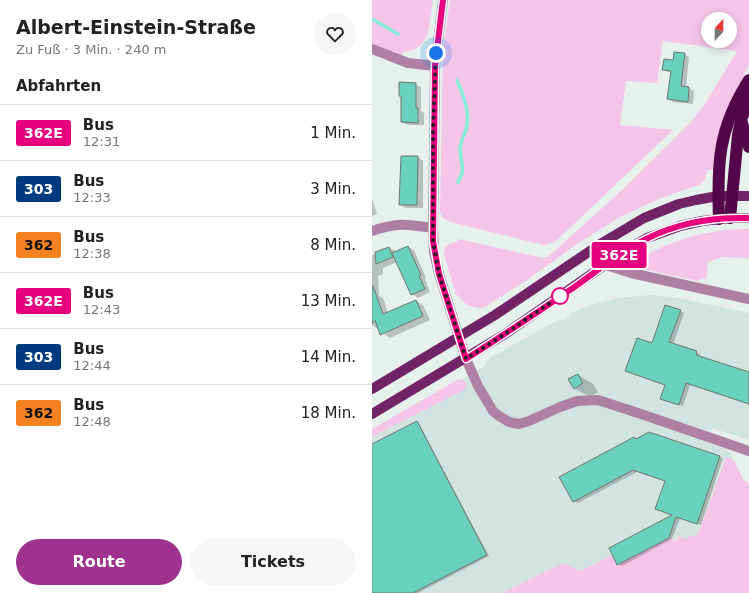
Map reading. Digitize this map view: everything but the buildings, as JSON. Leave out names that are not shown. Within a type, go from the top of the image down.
[{"type":"highway","points":[[724,218],[718,196],[718,171],[725,130],[737,100],[749,80]]},
{"type":"highway","points":[[724,218],[731,196],[741,120],[749,98]]},
{"type":"highway","points":[[741,120],[743,131],[749,147]]},
{"type":"main road","points":[[372,390],[494,315],[602,243],[644,218],[679,204],[696,200],[718,196],[749,196]]},
{"type":"main road","points":[[372,414],[466,359],[505,334],[625,251],[652,236],[680,226],[702,221],[724,218],[749,218]]},
{"type":"street","points":[[443,0],[435,66],[434,252],[439,274],[466,359],[478,386],[493,411],[509,422],[519,424],[576,400],[598,400],[749,452]]},
{"type":"street","points":[[372,49],[408,62],[435,66]]},
{"type":"street","points":[[372,231],[398,224],[433,228]]},
{"type":"street","points":[[606,265],[631,273],[749,299]]},
{"type":"shaded area","points":[[372,0],[433,0],[427,34],[419,46],[412,50],[403,52],[402,55],[372,44]]},
{"type":"shaded area","points":[[450,0],[749,0],[749,65],[728,108],[721,127],[715,148],[713,170],[707,170],[705,179],[699,185],[661,198],[622,216],[580,242],[527,280],[485,307],[480,308],[469,306],[456,294],[444,255],[445,249],[452,243],[457,242],[458,239],[543,258],[548,257],[621,191],[690,123],[705,104],[737,51],[715,48],[737,48],[737,12],[701,12],[701,46],[663,41],[657,83],[626,81],[620,125],[673,130],[555,242],[543,245],[450,222],[443,218],[440,212],[443,51]]},
{"type":"shaded area","points":[[749,229],[749,258],[723,257],[708,262],[706,279],[703,278],[698,281],[642,269],[630,264],[658,249],[687,238],[717,231]]},
{"type":"shaded area","points":[[651,295],[683,299],[749,313],[749,440],[712,428],[708,443],[724,448],[730,453],[734,460],[725,458],[700,529],[695,537],[689,535],[688,539],[677,541],[669,538],[617,565],[612,555],[581,571],[502,593],[372,593],[372,429],[485,366],[491,357],[560,319],[562,321],[570,315],[569,314],[594,304],[619,298]]},
{"type":"shaded area","points":[[459,379],[466,382],[464,390],[372,437],[372,429]]},
{"type":"shaded area","points":[[726,457],[734,460],[743,479],[749,485],[749,593],[502,593],[563,563],[581,571],[612,555],[618,565],[669,538],[677,541],[679,536],[688,539],[689,535],[695,537],[700,529]]},
{"type":"waterway","points":[[372,19],[398,34]]},
{"type":"waterway","points":[[457,80],[465,102],[468,120],[460,146],[463,169],[458,182]]},
{"type":"bus line","name":"362E","points":[[443,0],[435,66],[433,131],[433,241],[439,274],[466,359],[505,334],[625,251],[647,238],[680,226],[702,221],[714,219],[749,218]]},
{"type":"route","points":[[436,53],[433,131],[434,252],[452,318],[466,359],[560,296]]}]
